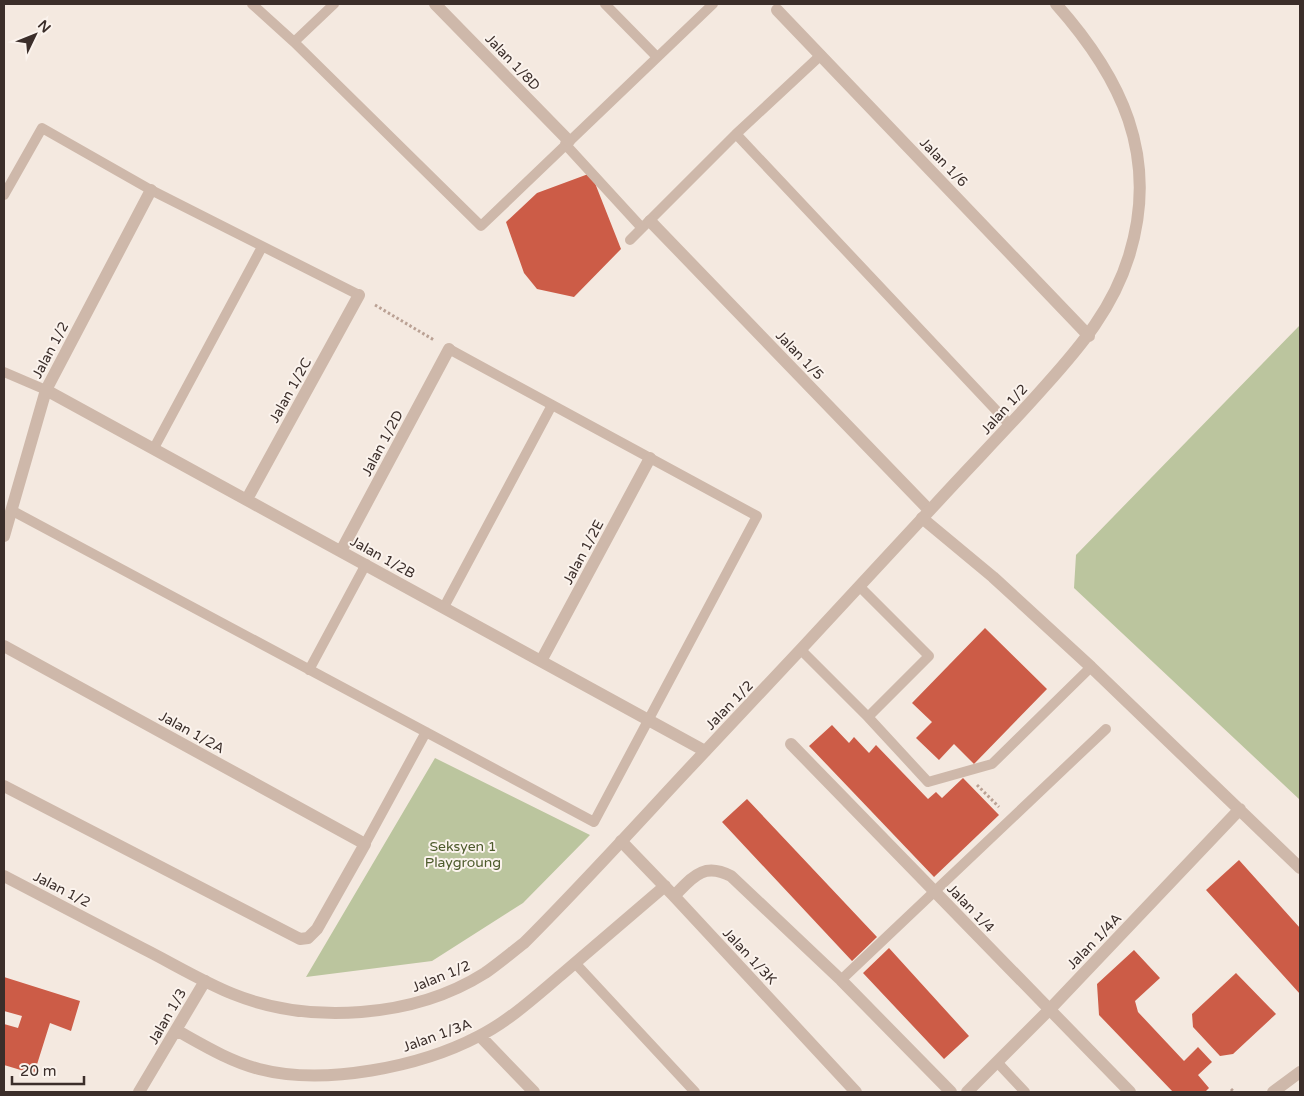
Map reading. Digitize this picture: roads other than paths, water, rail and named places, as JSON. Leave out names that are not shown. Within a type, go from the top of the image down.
[{"type":"street","name":"Jalan 1/8D","points":[[435,4],[567,143]]},
{"type":"street","name":"Jalan 1/2","points":[[4,876],[234,994],[290,1010],[359,1012],[392,1009],[425,1000],[456,989],[486,973],[524,943],[621,842],[1010,425],[1089,336],[1115,292],[1129,255],[1136,224],[1139,187],[1137,147],[1128,114],[1105,66],[1084,36],[1056,4]]},
{"type":"street","name":"Jalan 1/6","points":[[777,10],[1089,336]]},
{"type":"street","name":"Jalan 1/2","points":[[4,536],[46,390],[152,190]]},
{"type":"street","name":"Jalan 1/5","points":[[646,225],[926,514],[1091,667],[1300,868]]},
{"type":"street","name":"Jalan 1/2C","points":[[248,499],[359,296]]},
{"type":"street","name":"Jalan 1/2D","points":[[341,551],[449,349]]},
{"type":"street","name":"Jalan 1/2B","points":[[46,390],[705,751]]},
{"type":"street","name":"Jalan 1/2E","points":[[542,661],[650,458]]},
{"type":"street","name":"Jalan 1/2A","points":[[4,646],[365,844]]},
{"type":"street","name":"Jalan 1/4","points":[[791,744],[1130,1092]]},
{"type":"street","points":[[4,786],[300,939],[308,938],[317,929],[365,844]]},
{"type":"street","name":"Jalan 1/4A","points":[[967,1092],[1050,1010],[1240,809]]},
{"type":"street","name":"Jalan 1/3K","points":[[621,842],[674,896],[856,1092]]},
{"type":"street","points":[[674,896],[694,876],[702,872],[712,869],[731,876],[841,980],[950,1092]]},
{"type":"street","name":"Jalan 1/3A","points":[[176,1030],[221,1055],[259,1069],[315,1075],[340,1076],[382,1068],[427,1056],[480,1036],[529,1002],[664,886]]},
{"type":"street","name":"Jalan 1/3","points":[[139,1092],[205,980]]},
{"type":"street","points":[[480,1036],[534,1092]]},
{"type":"street","points":[[1273,1092],[1300,1072]]},
{"type":"lane","points":[[252,4],[294,42],[481,226],[713,4]]},
{"type":"lane","points":[[294,42],[334,4]]},
{"type":"lane","points":[[605,4],[657,57]]},
{"type":"lane","points":[[630,240],[736,134],[820,55]]},
{"type":"lane","points":[[4,194],[42,128],[152,190],[359,296]]},
{"type":"lane","points":[[736,134],[1010,425]]},
{"type":"lane","points":[[567,143],[646,225]]},
{"type":"lane","points":[[154,448],[262,247]]},
{"type":"lane","points":[[10,510],[594,822],[757,516],[449,349]]},
{"type":"lane","points":[[4,372],[46,390]]},
{"type":"lane","points":[[444,607],[552,405]]},
{"type":"lane","points":[[309,670],[366,564]]},
{"type":"lane","points":[[860,587],[930,656],[868,717]]},
{"type":"lane","points":[[801,650],[868,717],[928,782],[992,764],[1091,667]]},
{"type":"lane","points":[[841,980],[1106,729]]},
{"type":"lane","points":[[365,844],[426,732]]},
{"type":"lane","points":[[575,963],[695,1092]]},
{"type":"lane","points":[[997,1062],[1025,1092]]},
{"type":"park label","name":"Seksyen 1 Playgroung","points":[[463,854]]}]
